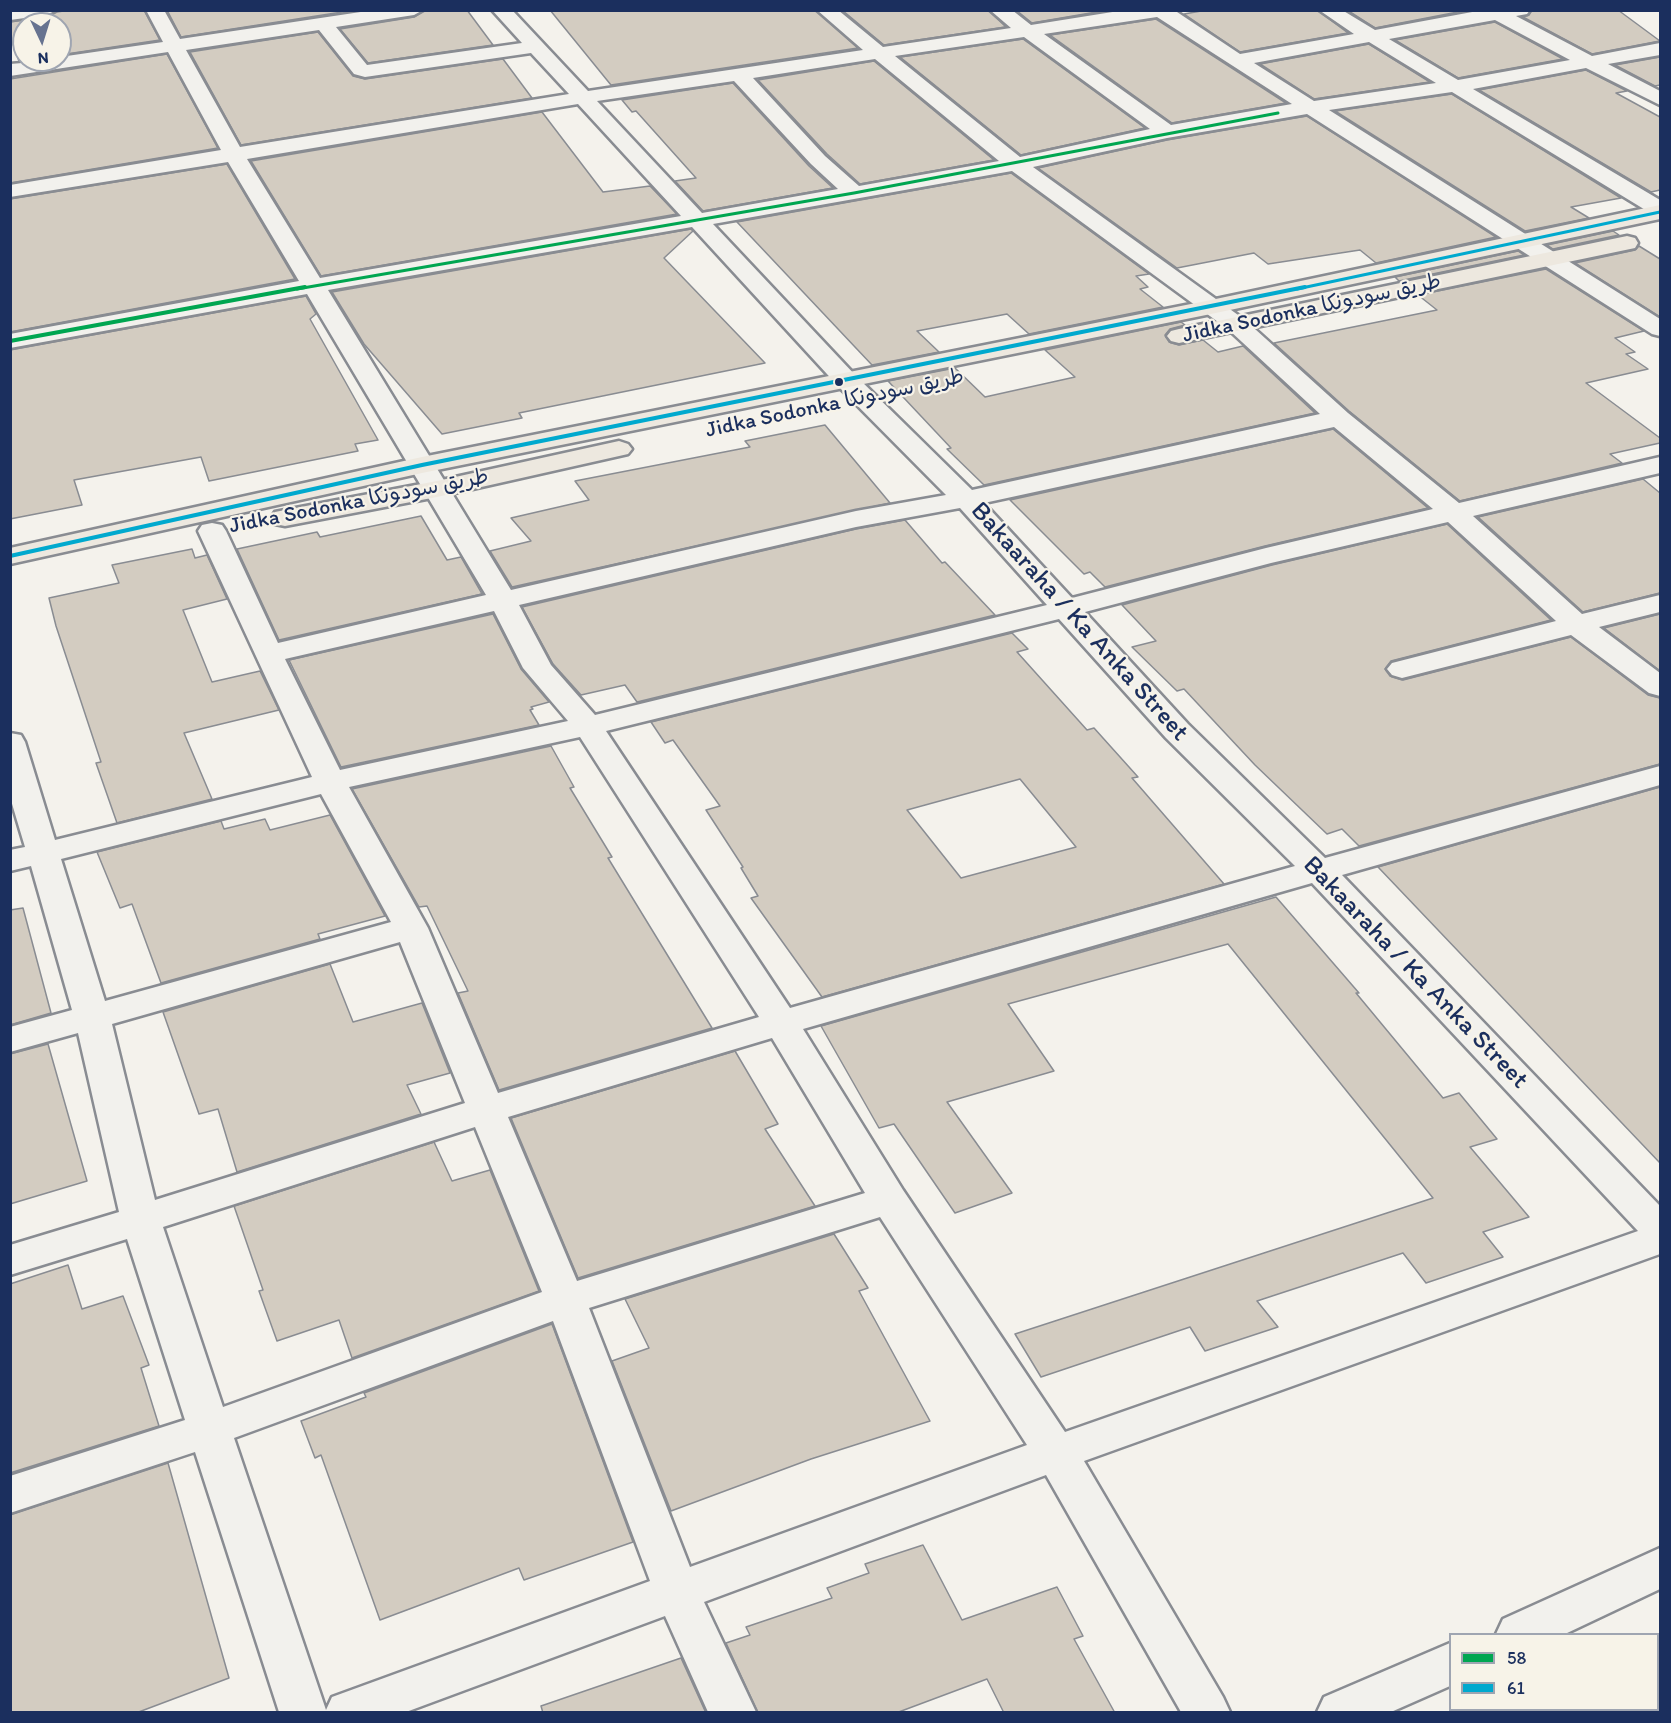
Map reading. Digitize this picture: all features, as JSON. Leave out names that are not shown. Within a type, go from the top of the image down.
[{"type":"main road","name":"Jidka Sodonka طريق سودونكا","points":[[10,556],[429,477],[856,389],[1211,306],[1660,211]]},
{"type":"main road","name":"Jidka Sodonka طريق سودونكا","points":[[856,389],[1029,364],[1237,325],[1660,235]]},
{"type":"main road","name":"Jidka Sodonka طريق سودونكا","points":[[10,577],[212,531],[429,477]]},
{"type":"street","points":[[10,15],[47,10]]},
{"type":"street","points":[[155,10],[233,153],[503,601],[538,668],[588,726],[781,1023],[889,1200],[1056,1454],[1206,1713]]},
{"type":"street","points":[[10,70],[414,10]]},
{"type":"street","name":"Bakaaraha / Ka Anka Street","points":[[501,10],[856,389],[966,499],[1177,731],[1320,872],[1660,1230]]},
{"type":"street","points":[[826,10],[1016,164],[1237,325],[1339,418],[1455,514],[1578,626],[1660,687]]},
{"type":"street","points":[[999,10],[1167,132]]},
{"type":"street","points":[[10,191],[581,98],[740,76],[1165,10]]},
{"type":"street","points":[[1328,10],[1660,211]]},
{"type":"street","points":[[1237,60],[1521,10]]},
{"type":"street","points":[[1160,11],[1548,260],[1660,329]]},
{"type":"street","points":[[1495,13],[1660,99]]},
{"type":"street","points":[[324,24],[361,70],[365,71],[535,47]]},
{"type":"street","points":[[10,341],[312,286],[700,221],[1016,164],[1167,132],[1312,107],[1456,86],[1660,49]]},
{"type":"street","points":[[740,76],[818,160],[854,193]]},
{"type":"street","points":[[268,654],[856,519],[966,499],[1339,418]]},
{"type":"street","points":[[28,856],[330,782],[588,726],[1065,609],[1266,556],[1660,465]]},
{"type":"street","points":[[212,531],[330,782],[411,928],[565,1300],[677,1592],[732,1713]]},
{"type":"street","points":[[1402,669],[1578,626],[1660,603]]},
{"type":"street","points":[[10,742],[28,856],[92,1017],[141,1221],[303,1713]]},
{"type":"street","points":[[10,1260],[141,1221],[485,1111],[781,1023],[1660,776]]},
{"type":"street","points":[[10,1040],[411,928]]},
{"type":"street","points":[[10,1495],[211,1429],[565,1300],[889,1200]]},
{"type":"street","points":[[349,1713],[1056,1454],[1660,1239]]},
{"type":"street","points":[[1535,1632],[1660,1568]]},
{"type":"street","points":[[1341,1713],[1449,1665]]},
{"type":"building","points":[[144,10],[160,40],[72,53],[72,12],[57,12]]},
{"type":"building","points":[[167,10],[355,10],[181,37]]},
{"type":"building","points":[[425,10],[467,10],[493,45],[368,63],[340,29],[414,17]]},
{"type":"building","points":[[550,10],[815,10],[858,48],[611,85]]},
{"type":"building","points":[[842,10],[988,10],[1006,27],[884,45]]},
{"type":"building","points":[[1016,10],[1108,10],[1032,23]]},
{"type":"building","points":[[1207,10],[1317,10],[1348,33],[1240,52],[1184,14]]},
{"type":"building","points":[[1347,10],[1468,10],[1375,28]]},
{"type":"building","points":[[1532,10],[1618,10],[1660,41],[1592,54],[1523,17],[1529,15]]},
{"type":"building","points":[[1156,19],[1286,103],[1172,123],[1050,35]]},
{"type":"building","points":[[10,22],[12,22],[12,42],[10,36]]},
{"type":"building","points":[[1495,22],[1563,59],[1458,78],[1395,40]]},
{"type":"building","points":[[318,32],[353,76],[365,79],[503,59],[532,98],[241,145],[190,52]]},
{"type":"building","points":[[1023,39],[1145,128],[1021,155],[900,57]]},
{"type":"building","points":[[1369,44],[1430,82],[1314,99],[1260,64]]},
{"type":"building","points":[[167,54],[218,148],[10,183],[10,79],[54,72],[72,72],[72,69]]},
{"type":"building","points":[[1660,57],[1660,85],[1655,86],[1615,65]]},
{"type":"building","points":[[874,61],[994,160],[860,184],[827,154],[758,80]]},
{"type":"building","points":[[1586,70],[1627,91],[1616,93],[1660,117],[1660,190],[1651,192],[1479,90]]},
{"type":"building","points":[[733,83],[809,166],[833,188],[703,211],[675,181],[696,178],[636,111],[632,112],[622,100]]},
{"type":"building","points":[[1452,94],[1621,198],[1571,207],[1589,218],[1525,231],[1335,111]]},
{"type":"building","points":[[542,112],[603,192],[650,186],[677,214],[321,276],[251,161]]},
{"type":"building","points":[[1307,116],[1496,237],[1376,263],[1360,250],[1268,264],[1254,253],[1177,268],[1038,168],[1167,140]]},
{"type":"building","points":[[227,164],[295,279],[10,332],[10,199]]},
{"type":"building","points":[[1011,173],[1149,274],[1136,276],[1148,287],[1140,289],[1163,307],[1029,334],[1007,314],[917,331],[939,352],[872,365],[737,222]]},
{"type":"building","points":[[691,229],[693,231],[664,258],[765,363],[519,413],[522,418],[442,434],[364,344],[332,292]]},
{"type":"building","points":[[1613,231],[1619,235],[1553,249],[1547,245]]},
{"type":"building","points":[[1639,246],[1660,259],[1660,317],[1575,263],[1635,250]]},
{"type":"building","points":[[1518,251],[1524,255],[1399,281],[1395,277]]},
{"type":"building","points":[[1546,269],[1644,331],[1615,338],[1635,352],[1626,354],[1648,369],[1586,383],[1660,438],[1660,443],[1610,454],[1622,463],[1460,501],[1349,411],[1274,343],[1437,310],[1418,295]]},
{"type":"building","points":[[306,296],[316,314],[310,319],[378,440],[355,444],[358,451],[209,481],[201,457],[74,480],[82,505],[10,519],[10,350]]},
{"type":"building","points":[[1181,322],[1185,325],[1170,329],[1165,335],[1169,342],[1179,345],[1203,340],[1218,352],[1243,346],[1315,413],[984,485],[947,449],[951,448],[888,381],[955,368],[985,397],[1075,377],[1045,350]]},
{"type":"building","points":[[825,425],[890,503],[512,587],[490,551],[531,541],[511,518],[589,500],[575,481],[750,447],[745,441]]},
{"type":"building","points":[[1333,429],[1428,508],[1265,546],[1105,587],[1090,572],[1084,574],[1010,500]]},
{"type":"building","points":[[1643,479],[1660,493],[1660,593],[1583,612],[1478,517]]},
{"type":"building","points":[[421,516],[447,560],[461,557],[482,594],[279,640],[237,549],[317,532],[320,537]]},
{"type":"building","points":[[905,520],[942,563],[945,562],[995,615],[637,702],[625,685],[581,695],[553,664],[522,607],[856,529]]},
{"type":"building","points":[[1447,524],[1551,620],[1391,661],[1385,669],[1390,676],[1403,680],[1571,637],[1648,695],[1660,698],[1660,764],[1359,846],[1342,829],[1327,834],[1255,765],[1184,689],[1177,691],[1132,647],[1156,641],[1122,605],[1272,565]]},
{"type":"building","points":[[192,549],[195,558],[207,555],[227,599],[183,610],[212,682],[260,671],[279,710],[184,733],[212,799],[117,823],[96,763],[101,762],[49,598],[119,583],[112,565]]},
{"type":"building","points":[[493,614],[521,669],[549,702],[531,707],[533,709],[530,710],[539,725],[341,767],[289,660]]},
{"type":"building","points":[[1660,614],[1660,671],[1604,628]]},
{"type":"building","points":[[1012,633],[1028,649],[1017,652],[1087,730],[1094,728],[1138,777],[1132,778],[1224,884],[822,997],[751,898],[758,896],[741,868],[743,867],[706,810],[720,806],[673,740],[665,743],[651,722]],"holes":[[[1020,779],[1076,847],[961,878],[907,810]]]},
{"type":"building","points":[[551,746],[574,787],[570,788],[612,857],[608,858],[712,1028],[499,1090],[458,993],[468,991],[427,906],[419,907],[352,789]]},
{"type":"building","points":[[1660,787],[1660,1163],[1378,867]]},
{"type":"building","points":[[330,815],[385,916],[318,934],[320,939],[161,983],[132,904],[120,908],[97,852],[221,821],[224,829],[265,819],[270,830]]},
{"type":"building","points":[[1276,897],[1359,993],[1356,993],[1443,1098],[1459,1093],[1497,1139],[1470,1147],[1529,1217],[1483,1232],[1503,1257],[1426,1283],[1403,1253],[1257,1301],[1278,1327],[1205,1351],[1190,1327],[1041,1377],[1015,1334],[1433,1198],[1228,944],[1008,1004],[1054,1071],[947,1102],[1012,1193],[955,1213],[894,1124],[879,1128],[821,1026]]},
{"type":"building","points":[[23,908],[51,1013],[10,1025],[10,910]]},
{"type":"building","points":[[330,964],[353,1022],[422,1003],[450,1073],[407,1085],[421,1114],[237,1172],[218,1109],[199,1114],[163,1012]]},
{"type":"building","points":[[48,1044],[87,1181],[10,1204],[10,1054]]},
{"type":"building","points":[[735,1051],[778,1124],[765,1129],[815,1206],[578,1278],[511,1118]]},
{"type":"building","points":[[434,1142],[452,1181],[490,1170],[539,1291],[352,1358],[339,1320],[277,1341],[259,1291],[263,1290],[234,1206]]},
{"type":"building","points":[[834,1234],[868,1288],[859,1291],[930,1421],[811,1459],[671,1511],[612,1361],[649,1348],[625,1299]]},
{"type":"building","points":[[68,1265],[82,1309],[123,1296],[149,1365],[141,1368],[159,1426],[10,1473],[10,1284]]},
{"type":"building","points":[[552,1324],[633,1542],[524,1580],[519,1568],[380,1620],[321,1455],[315,1458],[301,1421],[366,1397],[364,1393]]},
{"type":"building","points":[[168,1463],[229,1678],[136,1713],[10,1713],[10,1515]]},
{"type":"building","points":[[923,1545],[962,1620],[1057,1587],[1083,1636],[1074,1639],[1115,1713],[1004,1713],[987,1679],[896,1713],[758,1713],[726,1643],[750,1635],[746,1627],[832,1598],[827,1588],[869,1573],[865,1564]]},
{"type":"building","points":[[681,1658],[706,1713],[543,1713],[541,1706]]},
{"type":"transit line","name":"58","points":[[10,341],[312,286],[854,193],[1278,113]]},
{"type":"transit line","name":"61","points":[[10,556],[422,465],[1211,307],[1660,212]]}]
